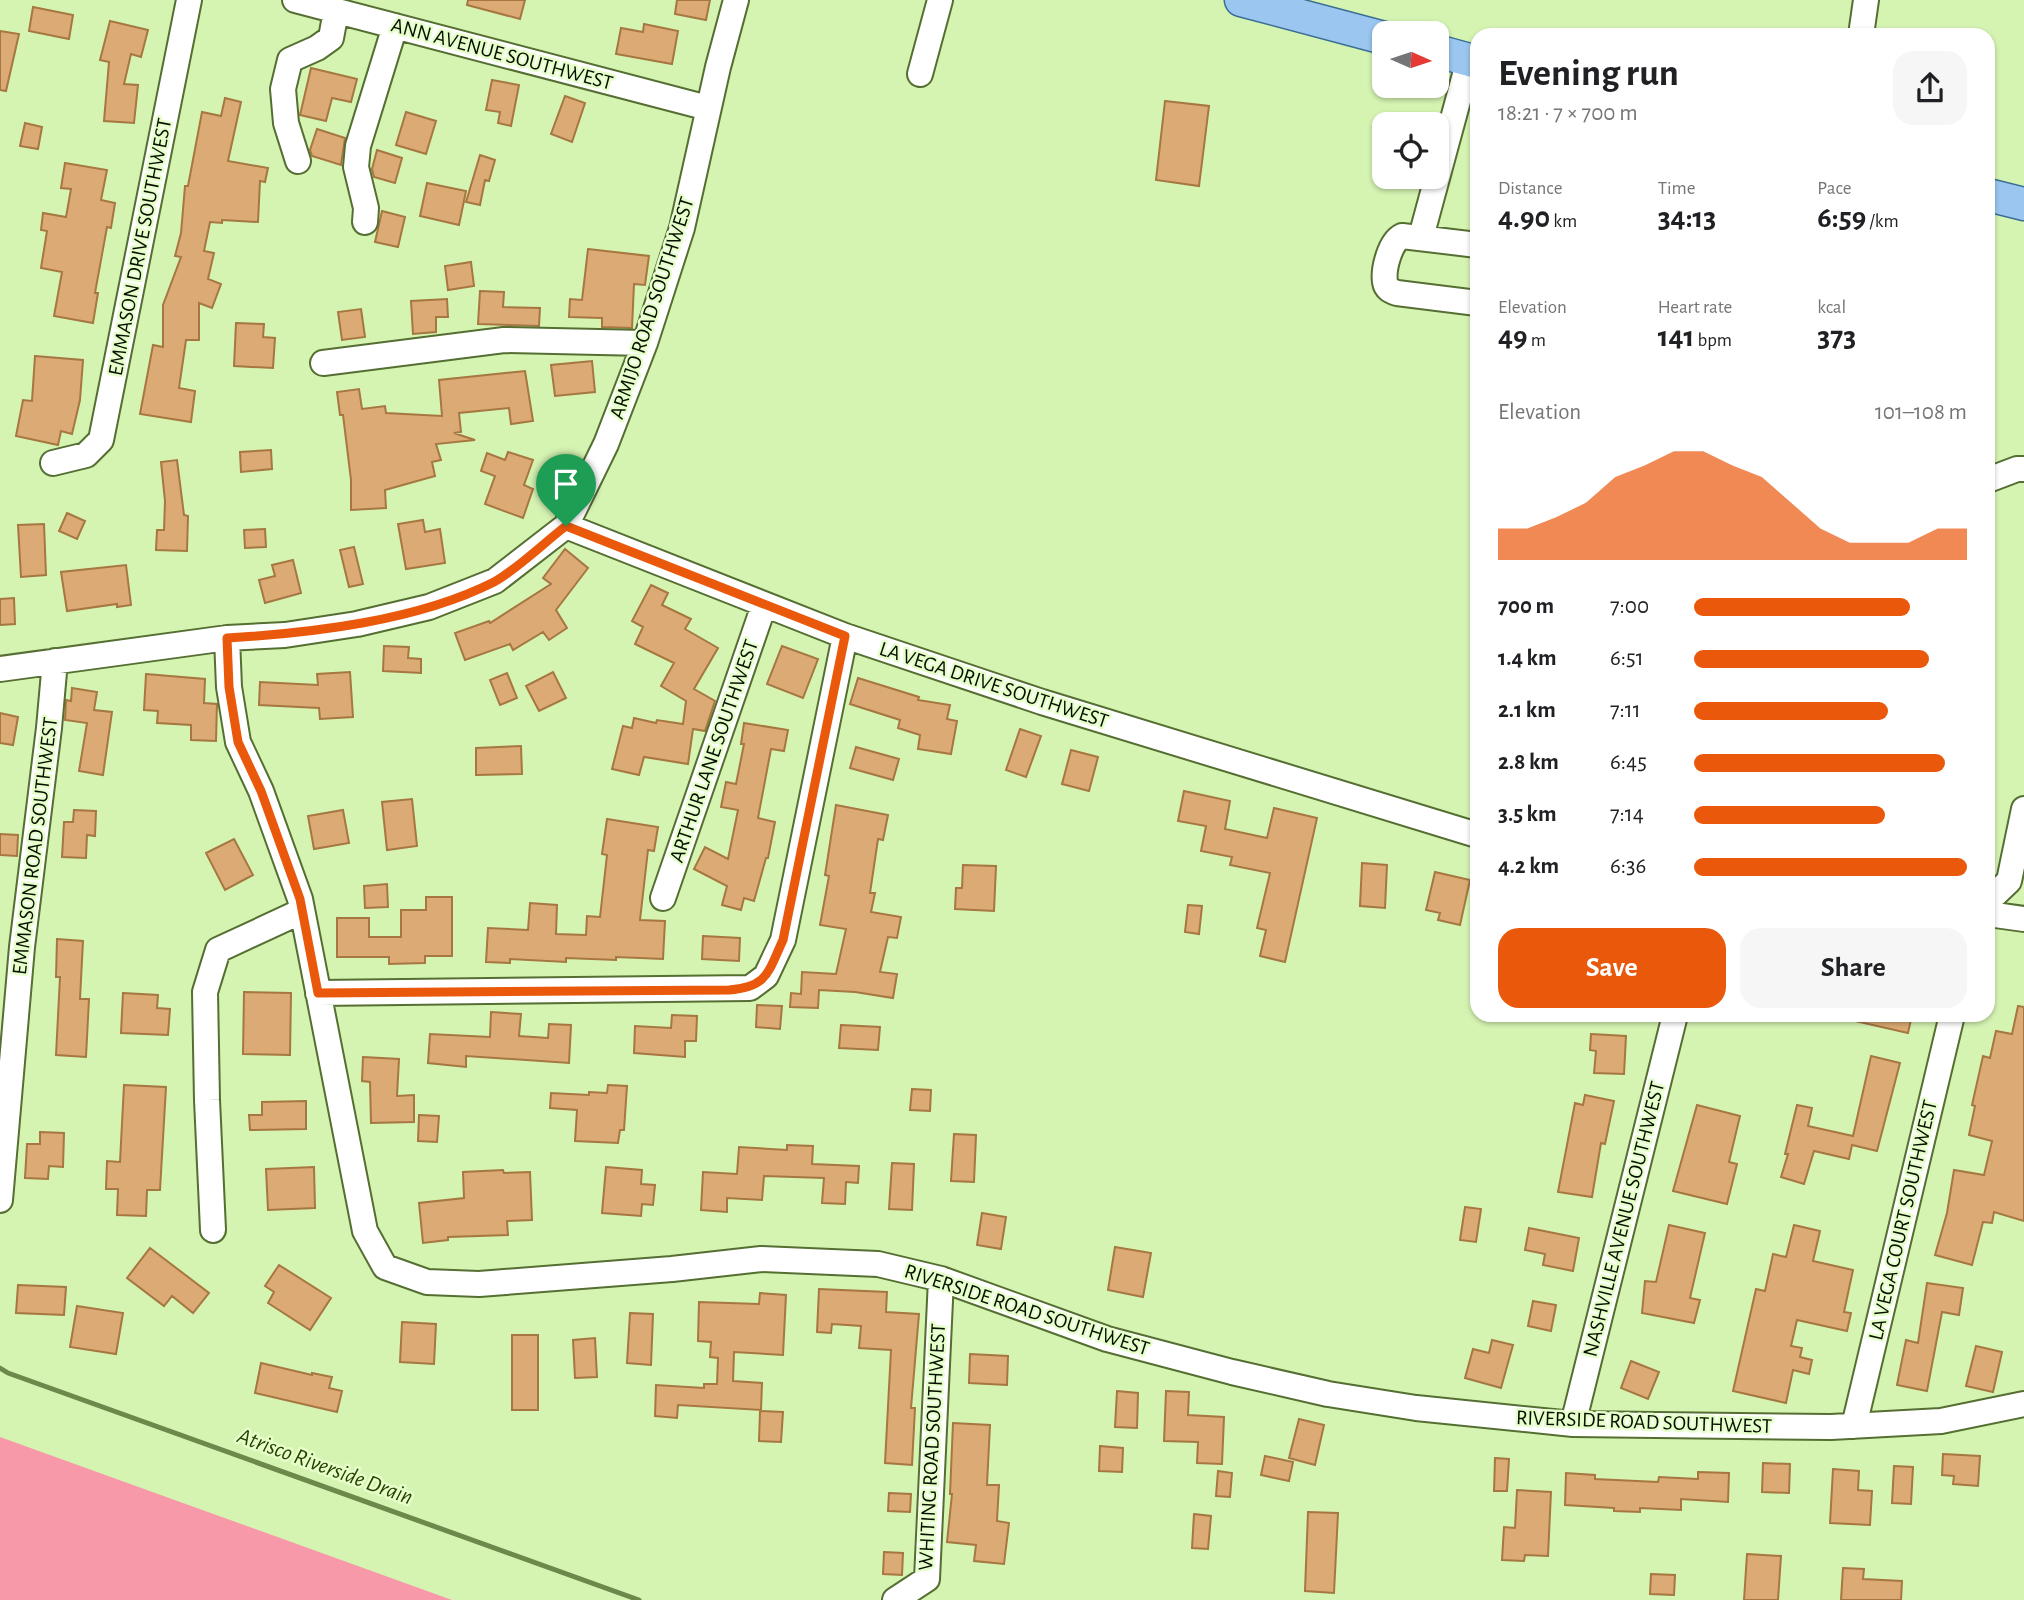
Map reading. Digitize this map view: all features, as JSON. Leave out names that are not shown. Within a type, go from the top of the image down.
[{"type":"main road","points":[[1241,0],[1287,6],[1372,34]]},
{"type":"main road","points":[[1449,54],[1470,60]]},
{"type":"main road","points":[[1995,197],[2024,204]]},
{"type":"street","name":"EMMASON DRIVE SOUTHWEST","points":[[53,463],[86,455],[102,440],[189,0]]},
{"type":"street","name":"ANN AVENUE SOUTHWEST","points":[[295,0],[708,108]]},
{"type":"street","name":"ARMIJO ROAD SOUTHWEST","points":[[566,526],[606,444],[645,342],[682,228],[708,108],[736,0]]},
{"type":"street","points":[[920,74],[940,0]]},
{"type":"street","points":[[1862,28],[1866,0]]},
{"type":"street","points":[[298,161],[286,123],[282,89],[290,60],[317,48],[331,38],[336,11]]},
{"type":"street","points":[[365,222],[366,208],[356,167],[358,146],[395,26]]},
{"type":"street","points":[[1421,237],[1470,71]]},
{"type":"street","points":[[1470,244],[1421,237],[1402,236],[1395,239],[1390,248],[1385,283],[1389,290],[1470,302]]},
{"type":"street","points":[[323,363],[504,340],[645,342]]},
{"type":"street","points":[[1995,477],[2024,469]]},
{"type":"street","points":[[0,669],[227,638],[285,635],[357,624],[429,607],[495,581],[566,526]]},
{"type":"street","name":"LA VEGA DRIVE SOUTHWEST","points":[[566,526],[845,636],[1055,706],[1470,833]]},
{"type":"street","name":"ARTHUR LANE SOUTHWEST","points":[[663,898],[764,605]]},
{"type":"street","points":[[318,993],[750,988],[766,976],[783,940],[845,636]]},
{"type":"street","name":"RIVERSIDE ROAD SOUTHWEST","points":[[227,638],[229,687],[238,742],[261,791],[300,899],[365,1231],[385,1267],[427,1282],[479,1283],[672,1269],[761,1259],[878,1264],[941,1279],[1107,1339],[1328,1394],[1416,1408],[1573,1424],[1854,1426],[1941,1421],[2022,1397]]},
{"type":"street","name":"EMMASON ROAD SOUTHWEST","points":[[0,1200],[22,947],[55,660]]},
{"type":"street","points":[[1995,894],[2009,881],[2024,809]]},
{"type":"street","points":[[213,1230],[205,992],[218,950],[302,911]]},
{"type":"street","points":[[1995,915],[2024,919]]},
{"type":"street","name":"NASHVILLE AVENUE SOUTHWEST","points":[[1573,1424],[1673,1022]]},
{"type":"street","name":"LA VEGA COURT SOUTHWEST","points":[[1854,1426],[1950,1022]]},
{"type":"street","name":"WHITING ROAD SOUTHWEST","points":[[895,1600],[927,1579],[941,1279]]},
{"type":"shaded area","points":[[0,1437],[452,1600],[0,1600]]},
{"type":"building","points":[[468,0],[525,0],[520,19],[467,5]]},
{"type":"building","points":[[677,0],[710,0],[706,20],[675,14]]},
{"type":"building","points":[[33,7],[73,15],[69,39],[29,31]]},
{"type":"building","points":[[110,21],[148,30],[141,57],[131,54],[124,84],[138,85],[134,123],[104,121],[109,62],[100,60]]},
{"type":"building","points":[[644,24],[678,31],[672,64],[616,54],[621,28],[643,32]]},
{"type":"building","points":[[0,31],[19,34],[6,91],[0,90]]},
{"type":"building","points":[[311,68],[357,79],[351,102],[332,98],[326,121],[300,115]]},
{"type":"building","points":[[492,80],[519,85],[511,126],[498,123],[500,112],[486,110]]},
{"type":"building","points":[[565,96],[585,103],[572,142],[551,134]]},
{"type":"building","points":[[225,98],[241,102],[228,161],[268,168],[265,182],[260,181],[258,222],[210,222],[204,251],[214,253],[208,279],[221,284],[212,308],[199,303],[199,340],[186,340],[179,388],[195,391],[191,422],[140,414],[153,345],[163,347],[163,305],[181,257],[175,256],[181,233],[185,186],[188,186],[202,112],[221,116]]},
{"type":"building","points":[[1165,101],[1209,106],[1199,186],[1156,180]]},
{"type":"building","points":[[406,112],[436,121],[426,154],[396,145]]},
{"type":"building","points":[[25,123],[42,127],[38,149],[20,146]]},
{"type":"building","points":[[317,129],[345,138],[341,165],[312,156],[310,150]]},
{"type":"building","points":[[377,150],[402,158],[395,183],[374,177],[372,169]]},
{"type":"building","points":[[480,155],[495,160],[489,181],[485,180],[480,205],[466,202]]},
{"type":"building","points":[[65,163],[107,170],[101,200],[115,203],[111,228],[107,227],[95,293],[98,293],[93,323],[54,316],[62,272],[41,268],[47,231],[41,230],[43,213],[66,217],[71,189],[61,188]]},
{"type":"building","points":[[427,183],[466,191],[459,225],[420,216]]},
{"type":"building","points":[[382,211],[405,217],[398,247],[375,242]]},
{"type":"building","points":[[588,249],[649,256],[645,285],[634,284],[632,328],[602,327],[602,318],[569,317],[570,299],[582,300]]},
{"type":"building","points":[[471,262],[474,286],[448,290],[445,266]]},
{"type":"building","points":[[480,291],[504,292],[503,307],[540,308],[539,326],[478,324]]},
{"type":"building","points":[[447,299],[448,317],[436,317],[436,332],[413,334],[411,301]]},
{"type":"building","points":[[361,309],[365,337],[342,340],[338,312]]},
{"type":"building","points":[[236,323],[264,324],[263,337],[275,338],[273,368],[234,366]]},
{"type":"building","points":[[35,356],[83,360],[80,400],[72,434],[61,431],[58,445],[16,436],[23,400],[32,401]]},
{"type":"building","points":[[592,361],[595,392],[555,396],[551,365]]},
{"type":"building","points":[[525,371],[533,421],[511,424],[509,408],[459,413],[461,432],[454,433],[475,440],[436,444],[441,460],[432,462],[435,476],[385,490],[386,508],[351,510],[351,480],[343,415],[340,415],[337,392],[359,389],[362,409],[385,406],[386,413],[442,416],[439,380]]},
{"type":"building","points":[[271,450],[272,469],[241,472],[240,452]]},
{"type":"building","points":[[508,452],[533,460],[524,485],[533,489],[523,518],[485,504],[495,476],[481,471],[487,453],[505,460]]},
{"type":"building","points":[[177,460],[184,515],[188,516],[187,551],[156,550],[157,530],[164,530],[165,501],[161,462]]},
{"type":"building","points":[[67,513],[85,521],[77,539],[59,531]]},
{"type":"building","points":[[423,520],[425,532],[440,529],[445,563],[406,569],[398,524]]},
{"type":"building","points":[[44,524],[46,575],[21,577],[18,525]]},
{"type":"building","points":[[265,529],[266,547],[245,548],[244,530]]},
{"type":"building","points":[[354,547],[363,584],[349,587],[340,550]]},
{"type":"building","points":[[565,549],[588,568],[556,610],[567,628],[549,640],[543,632],[513,650],[510,644],[465,660],[455,633],[489,621],[490,623],[551,584],[543,578]]},
{"type":"building","points":[[293,560],[301,593],[265,603],[259,580],[275,576],[272,565]]},
{"type":"building","points":[[126,565],[131,605],[117,607],[117,604],[67,611],[61,572]]},
{"type":"building","points":[[651,585],[668,593],[662,605],[691,619],[685,629],[718,648],[694,689],[715,701],[705,731],[693,729],[688,764],[644,757],[639,775],[612,769],[623,726],[632,728],[634,718],[656,723],[657,720],[683,724],[686,701],[661,686],[674,663],[635,644],[643,627],[632,621]]},
{"type":"building","points":[[14,598],[15,624],[0,625],[0,599]]},
{"type":"building","points":[[384,646],[409,647],[408,658],[421,659],[421,673],[383,671]]},
{"type":"building","points":[[782,646],[818,659],[803,698],[767,684]]},
{"type":"building","points":[[350,672],[353,717],[320,719],[319,708],[259,705],[260,682],[318,685],[317,674]]},
{"type":"building","points":[[553,672],[566,698],[539,711],[526,686]]},
{"type":"building","points":[[507,673],[517,698],[500,705],[490,680]]},
{"type":"building","points":[[146,674],[205,679],[204,703],[217,704],[216,741],[191,740],[191,725],[157,723],[158,711],[144,710]]},
{"type":"building","points":[[858,678],[919,697],[918,700],[950,705],[947,719],[957,721],[951,754],[918,749],[920,735],[898,728],[900,720],[850,704]]},
{"type":"building","points":[[72,688],[97,692],[94,710],[112,712],[103,775],[79,771],[87,723],[65,720],[66,700],[71,701]]},
{"type":"building","points":[[0,713],[18,717],[13,745],[0,743]]},
{"type":"building","points":[[744,723],[788,730],[784,751],[771,749],[758,818],[775,822],[768,858],[754,901],[744,898],[741,910],[722,905],[727,886],[694,869],[705,847],[728,859],[738,810],[721,807],[726,782],[736,784],[744,744],[741,744]]},
{"type":"building","points":[[1020,729],[1041,736],[1026,777],[1006,770]]},
{"type":"building","points":[[521,746],[522,774],[476,775],[476,748]]},
{"type":"building","points":[[856,747],[899,759],[893,780],[850,768]]},
{"type":"building","points":[[1071,750],[1098,757],[1089,791],[1062,784]]},
{"type":"building","points":[[1184,791],[1230,801],[1225,829],[1267,838],[1274,808],[1317,818],[1285,962],[1260,956],[1266,930],[1257,928],[1270,873],[1230,865],[1232,857],[1201,851],[1206,826],[1178,821]]},
{"type":"building","points":[[412,799],[417,846],[387,850],[382,802]]},
{"type":"building","points":[[836,805],[888,815],[883,840],[878,839],[870,893],[875,893],[871,912],[901,917],[897,938],[888,937],[880,972],[897,974],[893,998],[819,990],[818,1008],[790,1007],[791,993],[801,994],[802,972],[836,974],[846,929],[820,925],[829,876],[825,875]]},
{"type":"building","points":[[74,810],[96,811],[95,836],[87,835],[86,858],[62,857],[64,822],[73,822]]},
{"type":"building","points":[[343,810],[349,843],[314,849],[308,816]]},
{"type":"building","points":[[607,819],[658,827],[654,851],[648,850],[640,920],[665,921],[663,959],[616,957],[616,960],[566,958],[566,962],[510,959],[510,963],[486,962],[488,928],[528,930],[530,903],[557,905],[556,934],[586,935],[587,916],[600,917],[607,855],[602,854]]},
{"type":"building","points":[[0,834],[18,835],[17,856],[0,855]]},
{"type":"building","points":[[234,839],[253,875],[225,890],[206,853]]},
{"type":"building","points":[[1362,863],[1387,865],[1385,908],[1360,906]]},
{"type":"building","points":[[963,865],[996,866],[994,911],[955,909],[956,888],[962,888]]},
{"type":"building","points":[[1435,872],[1470,880],[1460,925],[1438,920],[1440,913],[1426,910]]},
{"type":"building","points":[[387,884],[388,907],[365,908],[364,886]]},
{"type":"building","points":[[426,897],[452,897],[452,956],[425,956],[425,963],[389,964],[389,957],[337,957],[337,918],[369,918],[369,937],[401,937],[401,910],[426,910]]},
{"type":"building","points":[[1188,905],[1202,906],[1199,934],[1185,932]]},
{"type":"building","points":[[703,936],[740,938],[739,961],[702,959]]},
{"type":"building","points":[[57,939],[83,941],[80,999],[89,999],[86,1057],[56,1055],[60,977],[56,977]]},
{"type":"building","points":[[244,992],[291,993],[290,1055],[243,1054]]},
{"type":"building","points":[[123,993],[158,995],[157,1008],[170,1009],[168,1035],[121,1033]]},
{"type":"building","points":[[757,1005],[782,1006],[780,1029],[756,1027]]},
{"type":"building","points":[[2018,1006],[2024,1007],[2024,1221],[1994,1212],[1992,1223],[1983,1222],[1972,1265],[1935,1255],[1947,1213],[1954,1170],[1984,1175],[1992,1141],[1969,1135],[1975,1106],[1972,1105],[1983,1056],[1990,1058],[1996,1031],[2012,1034]]},
{"type":"building","points":[[491,1012],[521,1014],[519,1036],[548,1038],[549,1024],[571,1025],[569,1063],[466,1056],[466,1067],[428,1063],[430,1034],[490,1037]]},
{"type":"building","points":[[672,1015],[697,1016],[696,1041],[685,1041],[685,1057],[634,1053],[635,1026],[671,1028]]},
{"type":"building","points":[[1859,1022],[1910,1022],[1908,1033]]},
{"type":"building","points":[[841,1025],[880,1027],[878,1050],[839,1048]]},
{"type":"building","points":[[1591,1034],[1626,1036],[1624,1074],[1594,1073],[1596,1051],[1590,1050]]},
{"type":"building","points":[[1871,1056],[1900,1063],[1877,1151],[1852,1145],[1849,1159],[1814,1151],[1804,1184],[1781,1177],[1797,1105],[1812,1108],[1808,1126],[1853,1136]]},
{"type":"building","points":[[363,1057],[399,1059],[397,1096],[414,1095],[414,1122],[371,1123],[370,1082],[362,1081]]},
{"type":"building","points":[[124,1085],[166,1087],[160,1190],[147,1190],[146,1216],[117,1215],[118,1189],[106,1189],[107,1161],[120,1162]]},
{"type":"building","points":[[608,1085],[627,1086],[624,1130],[620,1130],[618,1143],[575,1141],[577,1110],[550,1108],[551,1093],[607,1093]]},
{"type":"building","points":[[912,1089],[931,1090],[930,1111],[910,1110]]},
{"type":"building","points":[[1585,1095],[1614,1101],[1605,1144],[1601,1143],[1592,1197],[1558,1192],[1575,1103],[1583,1105]]},
{"type":"building","points":[[306,1101],[306,1129],[250,1130],[249,1115],[262,1115],[262,1102]]},
{"type":"building","points":[[1697,1105],[1740,1116],[1729,1162],[1737,1164],[1727,1204],[1673,1191]]},
{"type":"building","points":[[419,1115],[439,1116],[437,1142],[418,1141]]},
{"type":"building","points":[[40,1132],[64,1133],[63,1167],[49,1166],[48,1179],[25,1178],[27,1144],[40,1144]]},
{"type":"building","points":[[954,1134],[976,1135],[974,1182],[951,1181]]},
{"type":"building","points":[[787,1145],[813,1146],[812,1164],[859,1166],[858,1183],[846,1182],[845,1204],[822,1203],[824,1178],[764,1176],[762,1200],[727,1198],[727,1212],[701,1210],[703,1172],[737,1174],[739,1147],[787,1150]]},
{"type":"building","points":[[892,1163],[914,1164],[912,1210],[889,1209]]},
{"type":"building","points":[[314,1167],[315,1208],[268,1210],[266,1169]]},
{"type":"building","points":[[606,1167],[642,1170],[641,1184],[655,1185],[653,1205],[642,1204],[641,1216],[602,1213]]},
{"type":"building","points":[[503,1170],[504,1173],[530,1172],[532,1220],[507,1221],[508,1235],[448,1237],[448,1240],[423,1243],[419,1203],[464,1198],[463,1172]]},
{"type":"building","points":[[1465,1207],[1481,1209],[1476,1242],[1460,1240]]},
{"type":"building","points":[[982,1213],[1006,1217],[1001,1249],[977,1245]]},
{"type":"building","points":[[1669,1225],[1705,1233],[1690,1298],[1700,1300],[1694,1323],[1642,1313],[1645,1281],[1656,1282]]},
{"type":"building","points":[[1794,1225],[1820,1231],[1813,1261],[1853,1270],[1844,1312],[1851,1313],[1847,1331],[1797,1320],[1791,1346],[1802,1348],[1800,1357],[1812,1360],[1809,1374],[1793,1370],[1786,1403],[1733,1391],[1756,1289],[1765,1291],[1773,1254],[1786,1257]]},
{"type":"building","points":[[1529,1228],[1579,1238],[1573,1271],[1543,1265],[1545,1254],[1525,1250]]},
{"type":"building","points":[[1115,1247],[1151,1253],[1143,1297],[1108,1290]]},
{"type":"building","points":[[150,1248],[209,1293],[193,1313],[172,1296],[164,1306],[127,1278]]},
{"type":"building","points":[[279,1265],[331,1298],[310,1330],[268,1303],[274,1292],[265,1286]]},
{"type":"building","points":[[1927,1283],[1963,1288],[1959,1315],[1942,1312],[1927,1391],[1897,1385],[1906,1340],[1918,1343]]},
{"type":"building","points":[[18,1285],[66,1287],[64,1315],[16,1313]]},
{"type":"building","points":[[819,1289],[887,1292],[886,1312],[919,1314],[911,1408],[915,1408],[912,1465],[885,1463],[891,1350],[859,1348],[861,1326],[832,1324],[831,1333],[817,1332]]},
{"type":"building","points":[[760,1293],[786,1295],[783,1355],[734,1352],[733,1381],[762,1383],[761,1410],[678,1405],[677,1418],[655,1416],[656,1385],[704,1388],[704,1384],[717,1384],[718,1358],[710,1357],[711,1342],[698,1341],[699,1302],[759,1304]]},
{"type":"building","points":[[1533,1301],[1556,1305],[1551,1331],[1528,1326]]},
{"type":"building","points":[[77,1306],[123,1313],[116,1354],[70,1347]]},
{"type":"building","points":[[630,1313],[653,1314],[651,1365],[627,1363]]},
{"type":"building","points":[[402,1322],[436,1324],[434,1364],[400,1362]]},
{"type":"building","points":[[512,1335],[538,1335],[538,1410],[512,1410]]},
{"type":"building","points":[[595,1338],[597,1377],[575,1378],[573,1340]]},
{"type":"building","points":[[1492,1340],[1513,1345],[1501,1388],[1465,1378],[1473,1349],[1489,1353]]},
{"type":"building","points":[[1976,1346],[2002,1352],[1993,1392],[1966,1386]]},
{"type":"building","points":[[970,1354],[1008,1356],[1007,1385],[969,1383]]},
{"type":"building","points":[[1631,1361],[1659,1372],[1648,1399],[1621,1388]]},
{"type":"building","points":[[261,1363],[332,1377],[329,1388],[342,1391],[337,1412],[255,1393]]},
{"type":"building","points":[[1117,1391],[1138,1393],[1137,1428],[1115,1427]]},
{"type":"building","points":[[1166,1391],[1189,1392],[1188,1415],[1224,1417],[1222,1464],[1197,1463],[1198,1442],[1164,1441]]},
{"type":"building","points":[[760,1411],[783,1412],[781,1442],[759,1441]]},
{"type":"building","points":[[1299,1419],[1324,1425],[1315,1465],[1289,1458]]},
{"type":"building","points":[[953,1423],[990,1425],[987,1485],[999,1485],[997,1521],[1009,1523],[1004,1564],[974,1561],[976,1545],[947,1542],[952,1494]]},
{"type":"building","points":[[1100,1446],[1123,1448],[1122,1472],[1099,1471]]},
{"type":"building","points":[[1943,1454],[1980,1456],[1978,1486],[1953,1484],[1954,1476],[1942,1475]]},
{"type":"building","points":[[1265,1456],[1293,1462],[1289,1481],[1261,1475]]},
{"type":"building","points":[[1495,1458],[1509,1459],[1507,1491],[1494,1491]]},
{"type":"building","points":[[1763,1463],[1790,1464],[1789,1493],[1762,1492]]},
{"type":"building","points":[[1894,1466],[1913,1467],[1911,1504],[1892,1503]]},
{"type":"building","points":[[1833,1469],[1859,1471],[1858,1490],[1872,1491],[1870,1525],[1830,1523]]},
{"type":"building","points":[[1218,1471],[1232,1473],[1230,1497],[1216,1496]]},
{"type":"building","points":[[1698,1472],[1729,1473],[1728,1502],[1681,1499],[1681,1510],[1640,1508],[1640,1512],[1565,1505],[1566,1473],[1595,1475],[1595,1479],[1658,1482],[1659,1477],[1698,1479]]},
{"type":"building","points":[[1517,1490],[1551,1492],[1548,1556],[1525,1555],[1524,1561],[1502,1560],[1504,1527],[1515,1528]]},
{"type":"building","points":[[889,1493],[911,1494],[910,1512],[888,1511]]},
{"type":"building","points":[[1308,1512],[1338,1513],[1334,1593],[1305,1591]]},
{"type":"building","points":[[1194,1514],[1211,1516],[1208,1549],[1192,1548]]},
{"type":"building","points":[[884,1552],[903,1553],[902,1575],[883,1574]]},
{"type":"building","points":[[1747,1554],[1781,1556],[1778,1600],[1744,1600]]},
{"type":"building","points":[[1843,1568],[1864,1569],[1863,1579],[1902,1581],[1901,1600],[1841,1600]]},
{"type":"building","points":[[1651,1574],[1675,1575],[1674,1595],[1650,1594]]},
{"type":"waterway","name":"Atrisco Riverside Drain","points":[[0,1368],[639,1600]]},
{"type":"route","points":[[566,526],[845,636],[783,940],[766,976],[750,988],[729,990],[318,993],[300,899],[261,791],[238,742],[229,687],[227,638],[285,635],[357,624],[429,607],[495,581],[566,526]]}]
